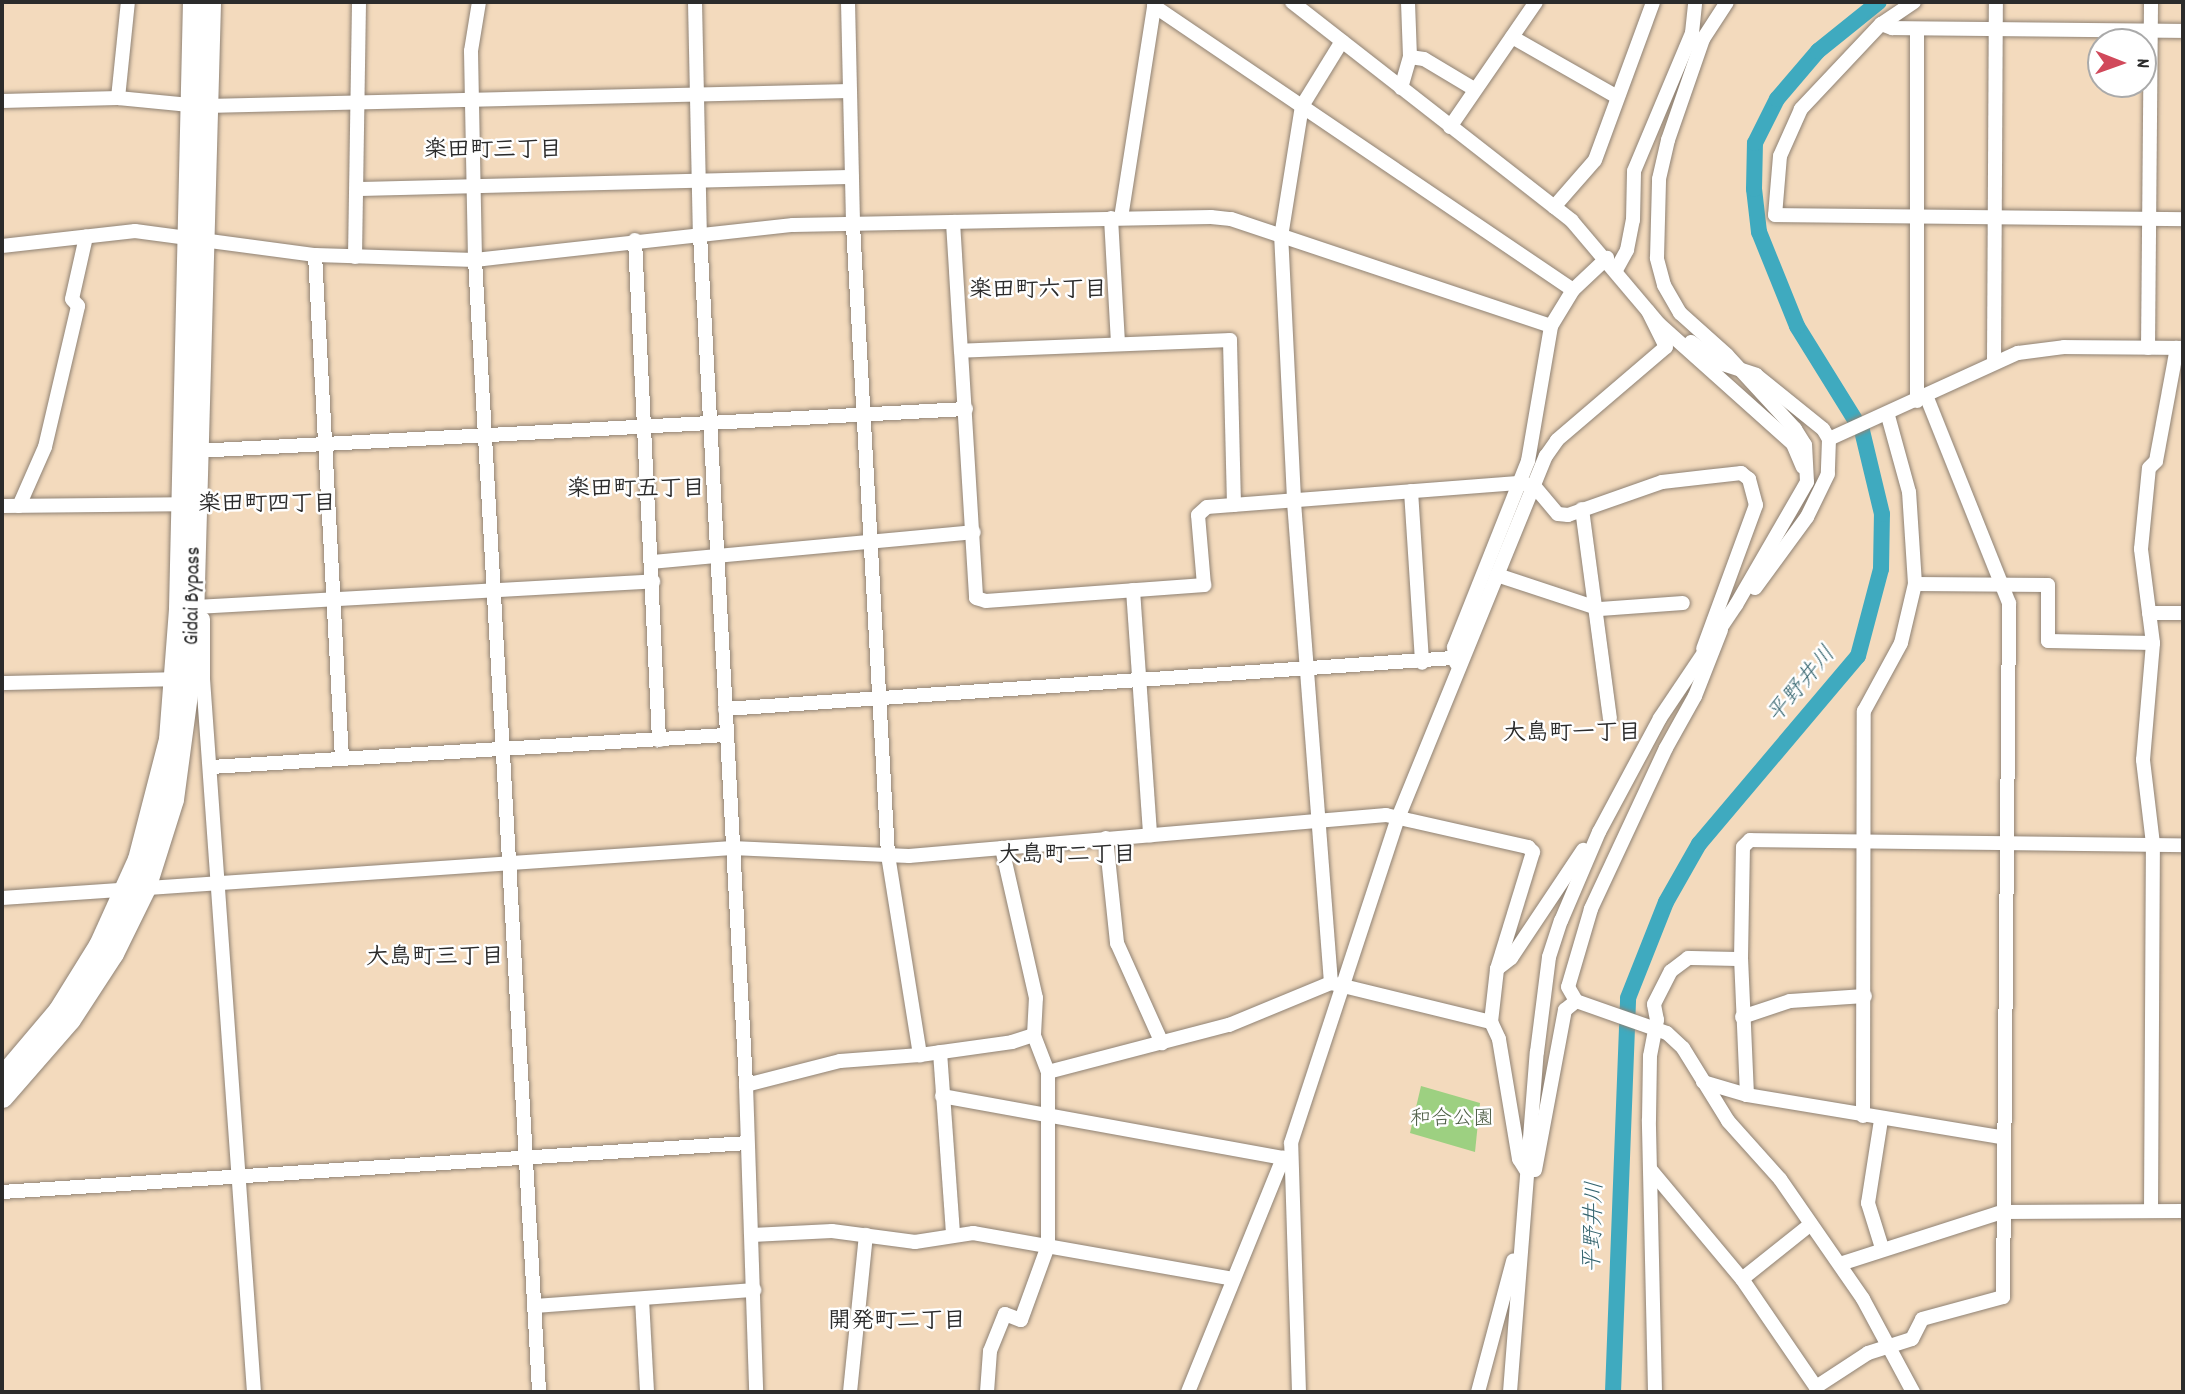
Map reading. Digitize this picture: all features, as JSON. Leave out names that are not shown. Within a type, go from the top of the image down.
[{"type":"highway","name":"Gidai Bypass","points":[[2,1097],[70,1019],[113,953],[175,788],[198,607],[198,105],[194,2]]},
{"type":"highway","name":"Gidai Bypass","points":[[198,105],[210,2]]},
{"type":"highway","name":"Gidai Bypass","points":[[2,1077],[58,1011],[135,889],[158,794],[175,679],[181,504],[196,240]]},
{"type":"street","points":[[118,98],[128,2]]},
{"type":"street","points":[[355,257],[359,2]]},
{"type":"street","points":[[479,2],[471,51],[475,260],[539,1392]]},
{"type":"street","points":[[695,2],[700,235],[746,1085],[756,1392]]},
{"type":"street","points":[[848,2],[853,225],[888,855],[920,1055]]},
{"type":"street","points":[[1293,2],[1450,128],[1554,207],[1607,258],[1648,311],[1793,444],[1807,482]]},
{"type":"street","points":[[1401,88],[1410,57],[1408,2]]},
{"type":"street","points":[[1450,128],[1474,89],[1536,2]]},
{"type":"street","points":[[1554,207],[1595,160],[1653,2]]},
{"type":"street","points":[[1616,270],[1629,240],[1634,171],[1692,33],[1695,2]]},
{"type":"street","points":[[1703,649],[1736,605],[1807,482],[1805,445],[1795,429],[1680,313],[1664,285],[1656,228],[1668,140],[1703,39],[1727,2]]},
{"type":"street","points":[[1914,2],[1881,24],[1795,120],[1780,156],[1775,215],[2183,219]]},
{"type":"street","points":[[1994,360],[1996,2]]},
{"type":"street","points":[[2150,28],[2151,2]]},
{"type":"street","points":[[1118,342],[1116,218],[1154,4],[1573,290]]},
{"type":"street","points":[[1881,24],[1917,29],[2087,30]]},
{"type":"street","points":[[1650,1169],[1742,1279],[1816,1387],[1868,1353],[1912,1339],[1922,1319],[2003,1297],[2003,844],[2009,603],[2005,584],[1922,399],[1916,216],[1917,29]]},
{"type":"street","points":[[2157,31],[2183,31]]},
{"type":"street","points":[[1512,37],[1617,97]]},
{"type":"street","points":[[1337,984],[1317,821],[1294,499],[1281,237],[1302,106],[1342,41]]},
{"type":"street","points":[[1410,57],[1424,59],[1474,89]]},
{"type":"street","points":[[2,101],[118,98],[198,105],[850,91]]},
{"type":"street","points":[[2148,348],[2149,98]]},
{"type":"street","points":[[356,189],[852,177]]},
{"type":"street","points":[[2,246],[135,232],[315,255],[475,260],[635,240],[853,225],[1211,217],[1281,237],[1551,326]]},
{"type":"street","points":[[953,222],[976,598],[986,601],[1203,585],[1198,515],[1207,507],[1528,485],[1558,514],[1582,509],[1662,482],[1741,472],[1749,479],[1756,505],[1703,649],[1599,832],[1511,958],[1497,969]]},
{"type":"street","points":[[19,506],[45,447],[78,306],[72,299],[86,237]]},
{"type":"street","points":[[635,240],[659,740]]},
{"type":"street","points":[[315,255],[342,759]]},
{"type":"street","points":[[1456,662],[1497,575],[1528,485],[1551,326],[1573,290],[1607,258]]},
{"type":"street","points":[[1648,311],[1720,363],[1756,375],[1832,438]]},
{"type":"street","points":[[1188,1392],[1233,1279],[1286,1158],[1337,984],[1456,662],[1528,485],[1557,440],[1666,347],[1648,311]]},
{"type":"street","points":[[961,351],[1118,342],[1230,340],[1234,505]]},
{"type":"street","points":[[1832,438],[1886,417],[1994,360],[2038,348],[2180,348],[2156,461],[2150,468],[2141,549],[2153,643],[2143,760],[2153,844],[2151,1211]]},
{"type":"street","points":[[197,451],[966,409]]},
{"type":"street","points":[[1863,1116],[1866,843],[1864,711],[1901,643],[1915,584],[1909,492],[1886,417]]},
{"type":"street","points":[[1736,605],[1745,601],[1807,517],[1828,474],[1832,438]]},
{"type":"street","points":[[1412,491],[1422,663]]},
{"type":"street","points":[[2,506],[181,504]]},
{"type":"street","points":[[1582,509],[1610,718]]},
{"type":"street","points":[[652,562],[974,532]]},
{"type":"street","points":[[1497,575],[1595,607],[1683,603]]},
{"type":"street","points":[[254,1392],[198,607],[653,581]]},
{"type":"street","points":[[1915,584],[2048,585],[2048,641],[2153,643]]},
{"type":"street","points":[[1133,590],[1150,835]]},
{"type":"street","points":[[2149,613],[2183,613]]},
{"type":"street","points":[[1721,628],[1719,644],[1695,696],[1666,748],[1591,909],[1569,973],[1568,987],[1576,1001],[1650,1026],[1683,1048],[1703,1082],[1840,1264],[1913,1392]]},
{"type":"street","points":[[725,709],[1456,662]]},
{"type":"street","points":[[2,683],[175,679]]},
{"type":"street","points":[[211,767],[726,735]]},
{"type":"street","points":[[2,898],[732,848],[888,855],[1317,821],[1398,818],[1528,847],[1533,852],[1497,969],[1490,1022],[1499,1038],[1519,1158],[1527,1171]]},
{"type":"street","points":[[1510,1392],[1522,1221],[1549,957],[1599,832]]},
{"type":"street","points":[[1107,838],[1121,956],[1162,1043]]},
{"type":"street","points":[[1747,1096],[1741,959],[1743,847],[1750,840],[2183,845]]},
{"type":"street","points":[[987,1392],[990,1351],[1005,1314],[1021,1320],[1048,1246],[1048,1072],[1034,1035],[1036,998],[1002,848]]},
{"type":"street","points":[[1655,1392],[1650,1169],[1650,1026],[1654,1004],[1671,971],[1688,958],[1741,959]]},
{"type":"street","points":[[1048,1072],[1229,1025],[1337,984],[1490,1022]]},
{"type":"street","points":[[1742,1017],[1790,1001],[1864,996]]},
{"type":"street","points":[[1478,1392],[1522,1221],[1565,1010],[1576,1001]]},
{"type":"street","points":[[746,1085],[840,1060],[920,1055],[1034,1035]]},
{"type":"street","points":[[940,1052],[953,1235]]},
{"type":"street","points":[[1703,1082],[1747,1096],[1881,1120],[2002,1137]]},
{"type":"street","points":[[942,1096],[1286,1158]]},
{"type":"street","points":[[1881,1120],[1868,1203],[1882,1248]]},
{"type":"street","points":[[2,1192],[747,1143]]},
{"type":"street","points":[[1286,1158],[1299,1392]]},
{"type":"street","points":[[1840,1264],[1882,1248],[2002,1212],[2183,1211]]},
{"type":"street","points":[[1742,1279],[1811,1224]]},
{"type":"street","points":[[752,1235],[866,1235],[915,1242],[973,1233],[1233,1279]]},
{"type":"street","points":[[850,1392],[866,1235]]},
{"type":"street","points":[[535,1306],[754,1290]]},
{"type":"street","points":[[642,1299],[647,1392]]},
{"type":"green space","name":"和合公園","points":[[1421,1086],[1480,1103],[1475,1152],[1410,1133]]},
{"type":"waterway","name":"平野井川","points":[[1613,1392],[1628,998],[1666,902],[1699,844],[1858,656],[1881,569],[1882,514],[1862,431],[1797,326],[1759,232],[1754,189],[1755,143],[1777,99],[1818,51],[1879,2]]},
{"type":"district","name":"楽田町三丁目","points":[[493,152]]},
{"type":"district","name":"楽田町六丁目","points":[[1038,292]]},
{"type":"district","name":"楽田町五丁目","points":[[636,491]]},
{"type":"district","name":"楽田町四丁目","points":[[267,506]]},
{"type":"district","name":"大島町一丁目","points":[[1572,735]]},
{"type":"district","name":"大島町二丁目","points":[[1067,857]]},
{"type":"district","name":"大島町三丁目","points":[[435,959]]},
{"type":"district","name":"開発町二丁目","points":[[897,1323]]}]
